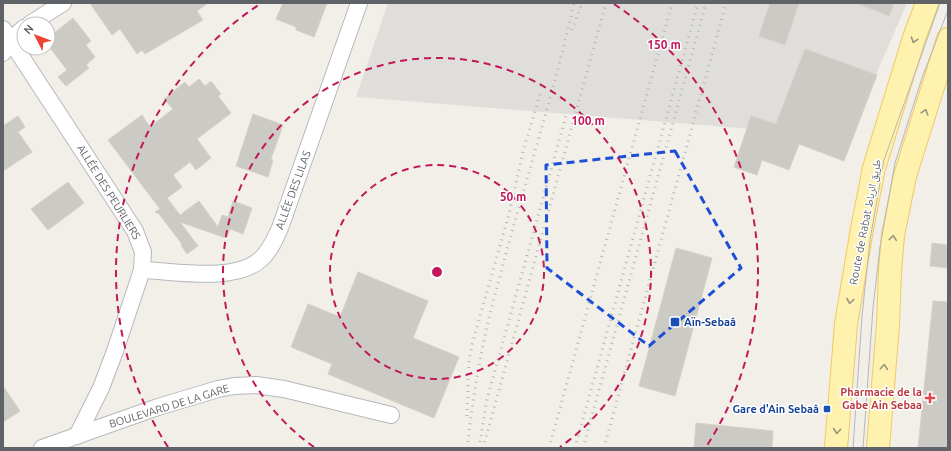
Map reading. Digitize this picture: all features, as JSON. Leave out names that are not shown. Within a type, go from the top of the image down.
[{"type":"main road","name":"Route de Rabat طريق الرباط","points":[[836,448],[846,324],[874,168],[914,38],[927,3]]},
{"type":"main road","points":[[878,448],[888,324],[890,271],[894,235],[905,176],[948,39]]},
{"type":"street","points":[[43,16],[63,3]]},
{"type":"street","name":"ALLÉE DES LILAS","points":[[142,270],[212,274],[234,272],[245,270],[262,258],[271,246],[280,228],[360,3]]},
{"type":"street","points":[[6,41],[16,34]]},
{"type":"street","name":"ALLÉE DES PEUPLIERS","points":[[6,41],[135,231],[143,252],[142,270],[118,344],[101,388],[77,436]]},
{"type":"street","name":"BOULEVARD DE LA GARE","points":[[42,448],[165,405],[218,389],[234,386],[256,385],[284,389],[392,415]]},
{"type":"highlighted area","points":[[675,151],[741,268],[649,346],[547,268],[546,165]]},
{"type":"shaded area","points":[[388,3],[907,3],[849,137],[356,97]]},
{"type":"building","points":[[90,3],[208,3],[197,11],[203,20],[145,54],[142,50],[137,54],[120,29],[112,35]]},
{"type":"building","points":[[283,3],[327,3],[314,37],[296,30],[296,27],[276,19]]},
{"type":"building","points":[[770,3],[799,3],[785,45],[759,36]]},
{"type":"building","points":[[857,3],[894,3],[889,16]]},
{"type":"building","points":[[73,18],[91,41],[86,45],[95,57],[86,65],[89,68],[66,86],[58,77],[67,70],[56,56],[56,32]]},
{"type":"building","points":[[805,49],[877,75],[844,161],[799,144],[789,170],[762,160],[757,175],[734,167],[751,116],[776,124]]},
{"type":"building","points":[[199,79],[205,86],[211,81],[221,94],[218,96],[231,113],[197,139],[211,158],[196,170],[190,162],[173,175],[182,187],[167,198],[180,215],[199,201],[218,227],[222,215],[228,217],[233,201],[252,208],[243,234],[230,229],[226,238],[180,222],[198,246],[187,254],[181,245],[182,244],[159,214],[155,212],[160,209],[108,140],[142,115],[150,127],[173,109],[164,99],[185,82],[189,87]]},
{"type":"building","points":[[253,114],[283,125],[271,159],[273,160],[268,177],[236,166]]},
{"type":"building","points":[[18,116],[25,127],[18,132],[32,152],[3,171],[3,126]]},
{"type":"building","points":[[68,182],[84,203],[48,230],[31,209]]},
{"type":"building","points":[[932,243],[948,245],[948,268],[930,266]]},
{"type":"building","points":[[676,248],[712,258],[675,396],[639,386]]},
{"type":"building","points":[[358,272],[428,301],[413,338],[459,357],[434,418],[328,374],[332,364],[291,347],[308,304],[340,317]]},
{"type":"building","points":[[933,301],[948,302],[948,448],[918,448]]},
{"type":"building","points":[[3,386],[20,411],[3,422]]},
{"type":"building","points":[[696,423],[773,431],[772,448],[694,448]]},
{"type":"tram line","points":[[853,448],[862,316],[870,240],[884,160],[940,3]]},
{"type":"tram line","points":[[863,448],[873,308],[880,247],[895,163],[922,78],[948,10]]},
{"type":"railway","points":[[467,448],[477,375],[486,331],[507,249],[553,86],[574,3]]},
{"type":"railway","points":[[572,30],[582,3]]},
{"type":"railway","points":[[483,448],[606,3]]},
{"type":"railway","points":[[549,448],[672,3]]},
{"type":"railway","points":[[575,448],[698,3]]},
{"type":"railway","points":[[583,448],[706,3]]},
{"type":"railway","points":[[604,448],[726,3]]},
{"type":"railway","points":[[467,416],[469,361],[473,341],[509,214],[523,152],[540,94]]},
{"type":"railway","points":[[480,442],[487,399],[566,116]]},
{"type":"place","name":"Aïn-Sebaâ","points":[[675,322]]},
{"type":"place","name":"Pharmacie de la Gabe Ain Sebaa","points":[[930,398]]},
{"type":"place","name":"Gare d'Ain Sebaâ","points":[[827,409]]}]
